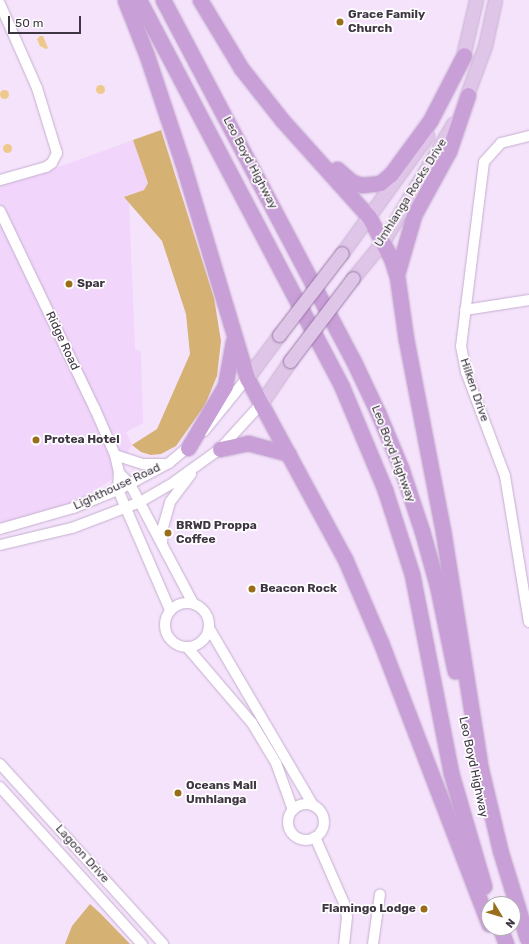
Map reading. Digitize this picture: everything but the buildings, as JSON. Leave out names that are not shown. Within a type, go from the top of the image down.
[{"type":"highway","points":[[125,0],[168,118],[247,378],[260,405],[289,454],[336,541],[381,643],[481,903]]},
{"type":"highway","name":"Leo Boyd Highway","points":[[139,0],[339,380],[385,490],[412,574],[451,773],[489,896]]},
{"type":"highway","name":"Leo Boyd Highway","points":[[163,0],[353,360],[401,468],[437,585],[453,658],[470,762],[484,820],[502,876],[528,940]]},
{"type":"highway","points":[[200,0],[241,68],[282,120],[369,217],[384,240],[397,276],[406,339],[445,546],[480,770],[500,850],[528,940]]},
{"type":"highway","points":[[241,68],[344,177],[356,184],[368,185],[386,179],[407,154],[436,112],[464,55]]},
{"type":"highway","points":[[397,276],[409,227],[449,151],[468,95]]},
{"type":"highway","points":[[188,448],[225,386],[232,358],[233,336]]},
{"type":"highway","points":[[220,449],[248,443],[289,454]]},
{"type":"main road","name":"Umhlanga Rocks Drive","points":[[247,378],[369,217],[431,130],[454,85],[464,55],[476,0]]},
{"type":"main road","name":"Umhlanga Rocks Drive","points":[[260,405],[290,361],[384,240],[432,163],[468,95],[485,46],[495,0]]},
{"type":"street","points":[[0,4],[36,88],[57,153],[52,163],[46,167],[0,180]]},
{"type":"street","name":"Hilken Drive","points":[[529,136],[500,143],[484,162],[461,346],[462,362],[501,461],[526,580],[529,622]]},
{"type":"street","name":"Ridge Road","points":[[0,211],[95,409],[114,455],[119,473]]},
{"type":"street","points":[[465,310],[529,300]]},
{"type":"street","name":"Lighthouse Road","points":[[0,529],[73,508],[118,490],[169,463],[188,448],[247,378]]},
{"type":"street","name":"Lighthouse Road","points":[[0,545],[72,528],[140,502],[200,464],[220,449],[260,405]]},
{"type":"street","points":[[114,455],[143,464],[169,463]]},
{"type":"street","points":[[162,547],[163,527],[170,502],[200,464]]},
{"type":"street","points":[[119,473],[130,484],[193,603],[204,610],[209,628],[313,805],[322,812],[324,823],[315,837],[304,839],[294,835],[289,826],[293,810],[276,763],[252,723],[187,647],[175,643],[167,634],[165,622],[170,610],[181,603],[193,603]]},
{"type":"street","points":[[119,473],[118,490],[170,610]]},
{"type":"street","points":[[187,647],[199,643],[209,628]]},
{"type":"street","name":"Lagoon Drive","points":[[0,764],[75,845],[163,944]]},
{"type":"street","name":"Lagoon Drive","points":[[0,787],[142,944]]},
{"type":"street","points":[[21,810],[32,799]]},
{"type":"street","points":[[293,810],[302,804],[313,805]]},
{"type":"street","points":[[315,837],[344,903],[347,918],[344,944]]},
{"type":"street","points":[[62,856],[75,845]]},
{"type":"street","points":[[373,944],[380,894]]},
{"type":"shaded area","points":[[40,36],[43,36],[48,48],[46,49],[40,46],[37,39]]},
{"type":"shaded area","points":[[98,85],[102,85],[104,89],[102,93],[98,93],[96,91],[96,87]]},
{"type":"shaded area","points":[[2,90],[6,90],[8,94],[6,98],[2,98],[0,96],[0,92]]},
{"type":"shaded area","points":[[161,130],[214,298],[221,341],[217,376],[205,405],[176,446],[161,454],[151,455],[141,452],[132,445],[157,429],[190,354],[186,314],[162,241],[124,197],[144,190],[148,183],[133,140]]},
{"type":"shaded area","points":[[133,140],[148,183],[144,190],[124,197],[129,202],[135,349],[141,352],[143,423],[126,432],[132,445],[110,481],[69,506],[0,523],[0,183],[45,172]]},
{"type":"shaded area","points":[[7,143],[12,148],[7,153],[2,148]]},
{"type":"shaded area","points":[[90,904],[130,944],[65,944],[72,926]]},
{"type":"place","name":"Grace Family Church","points":[[340,22]]},
{"type":"place","name":"Spar","points":[[69,284]]},
{"type":"place","name":"Protea Hotel","points":[[36,440]]},
{"type":"place","name":"BRWD Proppa Coffee","points":[[168,533]]},
{"type":"place","name":"Beacon Rock","points":[[252,589]]},
{"type":"place","name":"Oceans Mall Umhlanga","points":[[178,793]]},
{"type":"place","name":"Flamingo Lodge","points":[[424,909]]}]
